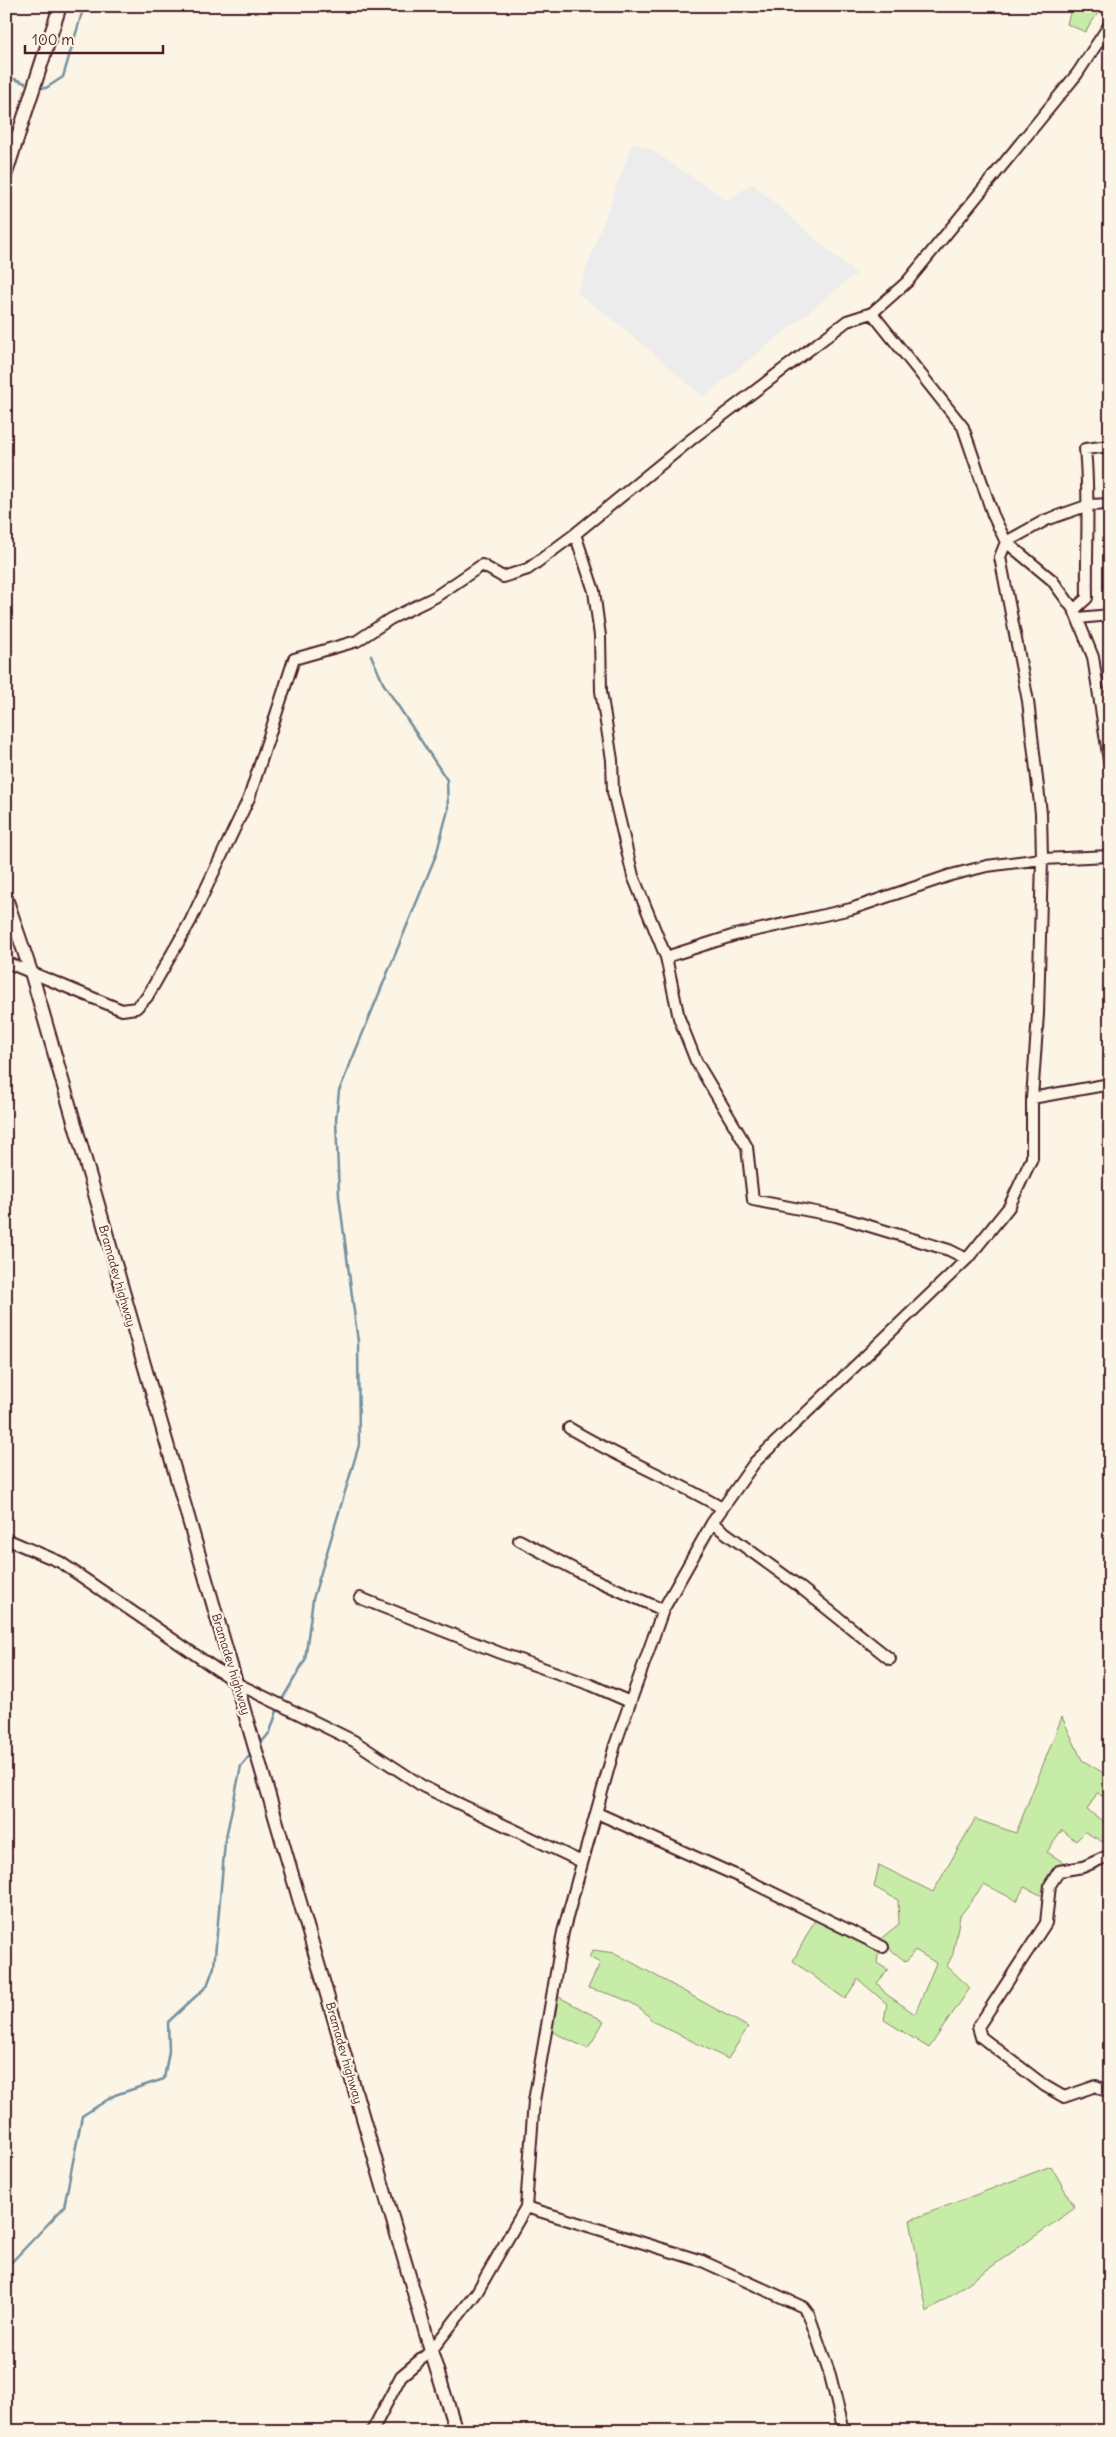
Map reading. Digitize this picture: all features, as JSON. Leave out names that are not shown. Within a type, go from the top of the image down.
[{"type":"street","points":[[6,173],[60,6]]},
{"type":"street","points":[[6,962],[122,1010],[136,1008],[147,997],[190,922],[249,798],[294,659],[357,641],[390,619],[434,597],[482,565],[502,577],[528,570],[576,534],[693,438],[847,321],[872,314],[907,282],[995,178],[1077,74],[1110,24]]},
{"type":"street","points":[[872,314],[963,427],[993,515],[1006,542],[1052,580],[1076,614],[1093,657],[1110,767]]},
{"type":"street","points":[[1076,614],[1087,598],[1086,547],[1089,505],[1085,448],[1110,446]]},
{"type":"street","points":[[372,2431],[401,2376],[431,2351],[477,2292],[526,2207],[534,2101],[563,1932],[615,1745],[663,1610],[712,1523],[755,1462],[967,1259],[1009,1207],[1032,1158],[1032,1098],[1038,1014],[1042,859],[1039,796],[1028,702],[1000,557],[1006,542],[1046,520],[1089,505],[1110,504]]},
{"type":"street","points":[[576,534],[595,600],[600,636],[601,691],[612,760],[614,792],[634,876],[666,957],[679,1018],[696,1061],[748,1148],[753,1200],[836,1216],[949,1250],[967,1259]]},
{"type":"street","points":[[1076,614],[1110,615]]},
{"type":"street","points":[[666,957],[734,935],[851,909],[951,875],[986,866],[1042,859],[1110,856]]},
{"type":"street","name":"Bramadev highway","points":[[6,898],[31,972],[170,1462],[238,1684],[431,2351],[456,2431]]},
{"type":"street","points":[[1032,1098],[1110,1084]]},
{"type":"street","points":[[569,1428],[602,1448],[687,1487],[722,1508]]},
{"type":"street","points":[[712,1523],[796,1584],[890,1660]]},
{"type":"street","points":[[6,1539],[60,1562],[238,1684],[354,1740],[424,1787],[582,1862]]},
{"type":"street","points":[[519,1540],[587,1576],[663,1610]]},
{"type":"street","points":[[360,1598],[630,1702]]},
{"type":"street","points":[[597,1813],[753,1883],[883,1946]]},
{"type":"street","points":[[1110,1855],[1083,1867],[1059,1871],[1050,1885],[1046,1923],[978,2026],[982,2037],[1046,2086],[1064,2097],[1096,2086],[1110,2093]]},
{"type":"street","points":[[526,2207],[702,2261],[803,2307],[809,2315],[830,2375],[844,2431]]},
{"type":"shaded area","points":[[633,142],[651,150],[727,200],[753,184],[856,274],[703,397],[626,330],[577,293]]},
{"type":"green space","points":[[1066,6],[1103,6],[1085,32],[1067,24],[1071,9]]},
{"type":"green space","points":[[1062,1717],[1082,1760],[1110,1777],[1110,1798],[1097,1793],[1087,1810],[1110,1826],[1110,1846],[1085,1832],[1076,1841],[1062,1830],[1047,1852],[1063,1862],[1043,1896],[1024,1887],[1017,1901],[984,1884],[960,1916],[953,1954],[947,1966],[970,1988],[929,2048],[884,2020],[887,2004],[858,1979],[845,1999],[793,1961],[817,1916],[879,1949],[877,1963],[888,1970],[877,1983],[886,1994],[915,2014],[936,1963],[915,1950],[906,1962],[879,1940],[899,1924],[898,1900],[874,1887],[879,1865],[933,1892],[975,1819],[1016,1833]]},
{"type":"green space","points":[[593,1950],[615,1953],[748,2027],[728,2059],[652,2021],[647,2014],[632,2003],[588,1988],[600,1963],[589,1957]]},
{"type":"green space","points":[[555,1995],[604,2021],[588,2049],[551,2031]]},
{"type":"green space","points":[[1051,2166],[1075,2208],[927,2312],[910,2220]]},
{"type":"waterway","points":[[39,88],[46,88],[63,77],[84,6]]},
{"type":"waterway","points":[[6,76],[25,83]]},
{"type":"waterway","points":[[280,1703],[305,1660],[313,1599],[359,1445],[358,1342],[339,1196],[336,1119],[339,1091],[436,855],[448,810],[447,780],[383,683],[371,655]]},
{"type":"waterway","points":[[258,1747],[270,1732],[278,1708]]},
{"type":"waterway","points":[[6,2268],[64,2207],[82,2116],[115,2095],[164,2079],[169,2051],[168,2022],[207,1986],[214,1967],[225,1842],[241,1766],[251,1754]]}]
